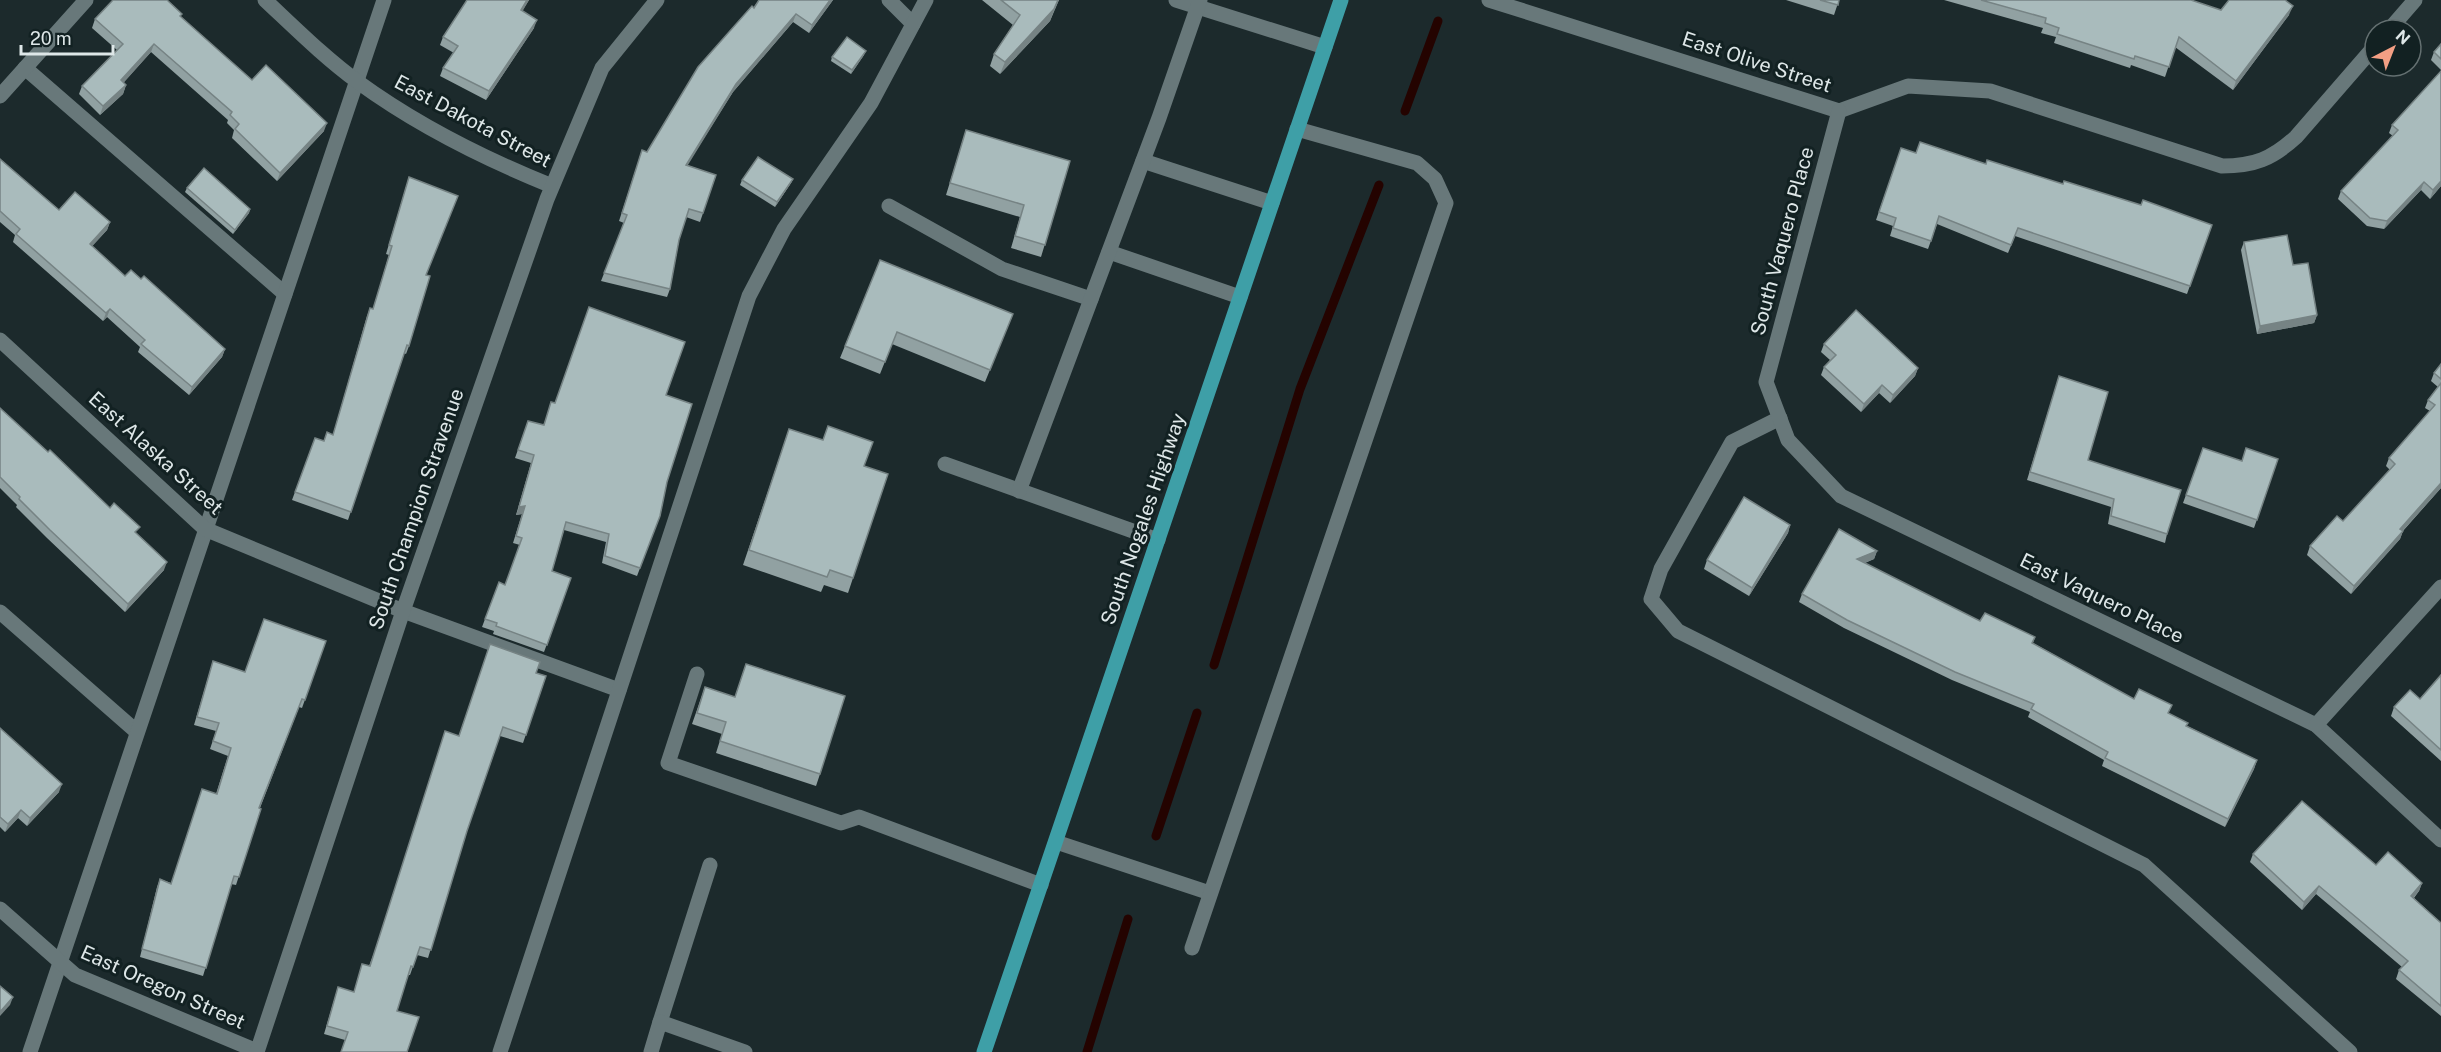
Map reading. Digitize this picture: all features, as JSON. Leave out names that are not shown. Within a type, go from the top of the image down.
[{"type":"main road","name":"South Nogales Highway","points":[[984,1052],[1341,0]]},
{"type":"street","points":[[0,96],[86,0]]},
{"type":"street","name":"East Dakota Street","points":[[265,0],[357,81],[436,130],[523,174],[552,186]]},
{"type":"street","points":[[30,1052],[384,0]]},
{"type":"street","name":"South Champion Stravenue","points":[[257,1052],[403,611],[552,186],[602,68],[657,0]]},
{"type":"street","points":[[889,0],[914,24]]},
{"type":"street","points":[[500,1052],[749,296],[784,229],[871,103],[926,0]]},
{"type":"street","points":[[1176,0],[1198,3],[1325,47]]},
{"type":"street","name":"East Olive Street","points":[[1489,0],[1839,111],[1908,86],[1990,91],[2200,161],[2222,166],[2256,163],[2283,149],[2363,60]]},
{"type":"street","points":[[2399,18],[2415,0]]},
{"type":"street","points":[[1019,491],[1143,161],[1198,3]]},
{"type":"street","points":[[25,68],[285,294]]},
{"type":"street","name":"South Vaquero Place","points":[[1766,382],[1839,111]]},
{"type":"street","points":[[1192,948],[1446,203],[1435,179],[1417,164],[1297,129]]},
{"type":"street","points":[[1143,161],[1272,203]]},
{"type":"street","points":[[889,206],[1002,269],[1091,298]]},
{"type":"street","points":[[1108,252],[1240,297]]},
{"type":"street","name":"East Alaska Street","points":[[0,340],[205,529],[403,611],[619,690]]},
{"type":"street","name":"East Vaquero Place","points":[[1766,382],[1788,440],[1841,496],[2316,725],[2441,840]]},
{"type":"street","points":[[1780,418],[1732,442],[1661,569],[1651,599],[1678,631],[2144,865],[2350,1052]]},
{"type":"street","points":[[945,464],[1158,540]]},
{"type":"street","points":[[2316,725],[2441,587]]},
{"type":"street","points":[[0,612],[137,732]]},
{"type":"street","points":[[697,674],[668,763],[841,823],[859,817],[1041,885]]},
{"type":"street","points":[[1056,842],[1210,893]]},
{"type":"street","points":[[651,1052],[710,865]]},
{"type":"street","name":"East Oregon Street","points":[[0,909],[75,975],[257,1052]]},
{"type":"street","points":[[660,1022],[745,1052]]},
{"type":"building","points":[[113,0],[167,0],[182,14],[180,16],[252,80],[266,65],[327,123],[280,173],[235,129],[239,124],[230,115],[232,112],[154,44],[121,80],[126,85],[103,106],[82,86],[123,44],[95,19]]},
{"type":"building","points":[[467,0],[527,0],[521,10],[537,20],[489,91],[443,68],[458,46],[443,37]]},
{"type":"building","points":[[759,0],[830,0],[812,25],[796,14],[736,84],[686,165],[716,175],[703,213],[689,209],[679,240],[670,289],[604,273],[627,215],[622,213],[642,150],[647,152],[698,67]]},
{"type":"building","points":[[1001,0],[1058,0],[1054,9],[1005,62],[994,54],[1020,15]]},
{"type":"building","points":[[1820,0],[1839,0],[1838,5]]},
{"type":"building","points":[[1981,0],[2191,0],[2221,10],[2229,0],[2285,0],[2293,6],[2236,81],[2179,37],[2169,67],[2135,56],[2134,59],[2057,34],[2059,28],[2045,23],[2046,18]]},
{"type":"building","points":[[847,37],[866,51],[852,70],[832,57]]},
{"type":"building","points":[[2441,44],[2441,59],[2434,52]]},
{"type":"building","points":[[2441,71],[2441,181],[2433,190],[2424,182],[2387,221],[2370,218],[2341,191],[2398,130],[2392,125]]},
{"type":"building","points":[[966,130],[1070,161],[1045,245],[1015,236],[1024,205],[950,183]]},
{"type":"building","points":[[1920,142],[1986,164],[1987,160],[2141,205],[2143,200],[2212,225],[2190,286],[2018,228],[2011,245],[1939,216],[1931,241],[1893,228],[1896,218],[1879,212],[1901,148],[1916,153]]},
{"type":"building","points":[[758,157],[793,179],[777,202],[742,180]]},
{"type":"building","points":[[0,159],[59,210],[75,192],[110,222],[90,244],[125,276],[131,270],[141,279],[144,276],[225,349],[192,387],[141,344],[145,340],[110,309],[106,313],[16,234],[20,229],[0,211]]},
{"type":"building","points":[[204,168],[250,209],[235,230],[187,188]]},
{"type":"building","points":[[409,177],[458,196],[426,275],[430,276],[409,346],[407,345],[351,512],[295,492],[315,438],[324,441],[327,432],[333,435],[370,308],[373,309],[392,246],[389,245]]},
{"type":"building","points":[[2287,235],[2293,265],[2308,263],[2317,315],[2260,326],[2244,242]]},
{"type":"building","points":[[880,260],[1013,314],[990,370],[897,332],[885,362],[845,346]]},
{"type":"building","points":[[589,307],[685,342],[666,395],[692,404],[667,482],[660,516],[640,568],[605,556],[609,534],[566,522],[552,571],[571,578],[547,645],[496,626],[497,623],[485,619],[499,582],[505,585],[522,538],[516,536],[525,506],[519,507],[534,455],[518,450],[528,421],[544,425],[551,402],[555,403]]},
{"type":"building","points":[[1856,310],[1918,368],[1893,395],[1882,385],[1864,404],[1824,367],[1836,355],[1824,344]]},
{"type":"building","points":[[2441,364],[2441,379],[2434,373]]},
{"type":"building","points":[[2059,376],[2108,392],[2088,460],[2181,490],[2167,534],[2111,516],[2114,499],[2030,472]]},
{"type":"building","points":[[2441,383],[2441,483],[2400,529],[2403,531],[2354,586],[2310,546],[2337,516],[2343,521],[2395,464],[2389,458],[2435,405],[2428,400]]},
{"type":"building","points":[[0,408],[48,452],[50,450],[110,508],[114,503],[140,527],[135,532],[167,562],[128,604],[50,530],[0,477]]},
{"type":"building","points":[[828,426],[873,442],[864,466],[888,474],[853,578],[830,570],[827,577],[749,550],[789,429],[823,440]]},
{"type":"building","points":[[2203,448],[2242,461],[2246,448],[2278,459],[2257,520],[2186,495]]},
{"type":"building","points":[[1744,497],[1790,525],[1752,588],[1707,560]]},
{"type":"building","points":[[1839,529],[1877,551],[1857,559],[1980,621],[1985,613],[2035,637],[2032,643],[2134,699],[2139,689],[2172,705],[2168,713],[2188,723],[2186,726],[2257,760],[2228,819],[2105,758],[2108,752],[2031,709],[2034,704],[1955,672],[1847,620],[1802,594]]},
{"type":"building","points":[[264,619],[326,641],[305,700],[302,699],[259,808],[261,809],[239,877],[234,876],[206,968],[142,949],[160,879],[171,884],[202,789],[217,794],[231,748],[213,741],[219,723],[197,717],[213,661],[245,672]]},
{"type":"building","points":[[490,644],[540,662],[536,673],[546,676],[526,735],[503,727],[467,831],[431,950],[420,947],[413,967],[411,966],[397,1011],[419,1017],[407,1052],[341,1052],[348,1032],[327,1026],[338,987],[354,992],[362,964],[370,966],[445,731],[459,736]]},
{"type":"building","points":[[746,664],[845,696],[820,774],[720,741],[726,722],[697,713],[705,687],[735,697]]},
{"type":"building","points":[[2441,675],[2441,750],[2394,707],[2410,690],[2420,699]]},
{"type":"building","points":[[0,728],[62,784],[30,818],[21,810],[8,824],[0,817]]},
{"type":"building","points":[[2302,801],[2376,865],[2388,852],[2422,883],[2411,896],[2441,923],[2441,1006],[2399,970],[2408,961],[2319,886],[2304,902],[2253,854]]},
{"type":"building","points":[[0,986],[13,997],[0,1012]]},
{"type":"waterway","points":[[1405,111],[1438,21]]},
{"type":"waterway","points":[[1214,665],[1300,389],[1379,185]]},
{"type":"waterway","points":[[1156,836],[1197,713]]},
{"type":"waterway","points":[[1087,1052],[1128,919]]}]
